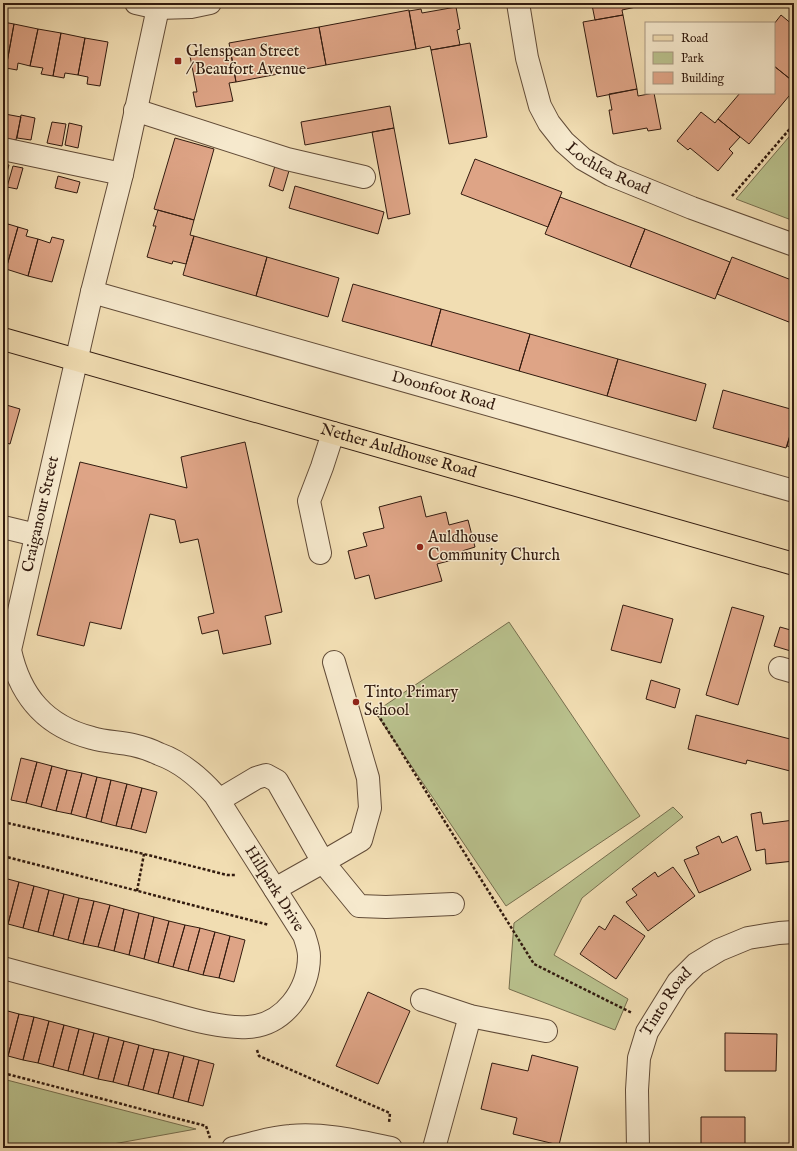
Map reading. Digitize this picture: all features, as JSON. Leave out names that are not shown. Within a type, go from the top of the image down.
[{"type":"main road","name":"Nether Auldhouse Road","points":[[3,339],[794,564]]},
{"type":"street","points":[[136,3],[158,8],[197,4]]},
{"type":"street","name":"Lochlea Road","points":[[518,3],[527,58],[540,106],[549,123],[564,142],[583,159],[611,175],[715,217],[794,245]]},
{"type":"street","name":"Craiganour Street","points":[[9,672],[10,650],[92,292],[122,174],[158,8]]},
{"type":"street","points":[[135,110],[287,159],[364,177]]},
{"type":"street","points":[[3,149],[122,174]]},
{"type":"street","name":"Doonfoot Road","points":[[92,292],[794,491]]},
{"type":"street","points":[[320,553],[309,501],[333,433]]},
{"type":"street","points":[[3,527],[36,535]]},
{"type":"street","points":[[271,883],[324,862],[361,840],[370,808],[368,778],[334,662]]},
{"type":"street","name":"Hillpark Drive","points":[[3,968],[179,1016],[232,1026],[249,1027],[265,1024],[279,1017],[294,1002],[303,987],[308,973],[309,954],[304,935],[219,800],[200,778],[184,766],[161,754],[135,746],[92,738],[64,729],[48,718],[9,672]]},
{"type":"street","points":[[219,800],[256,778],[266,775],[277,781],[324,862],[359,906],[386,907],[453,904]]},
{"type":"street","name":"Tinto Road","points":[[638,1148],[637,1090],[639,1058],[652,1023],[678,982],[696,964],[718,950],[748,938],[794,932]]},
{"type":"street","points":[[422,1000],[470,1016],[546,1031]]},
{"type":"street","points":[[434,1148],[470,1016]]},
{"type":"street","points":[[233,1148],[289,1136],[320,1135],[356,1140],[389,1148]]},
{"type":"path","points":[[715,217],[794,124]]},
{"type":"path","points":[[372,705],[534,964],[652,1023]]},
{"type":"path","points":[[3,778],[6,779],[3,791]]},
{"type":"path","points":[[3,822],[144,854],[227,875],[271,883]]},
{"type":"path","points":[[137,891],[144,854]]},
{"type":"path","points":[[3,856],[269,925],[295,921]]},
{"type":"path","points":[[249,1027],[259,1056],[390,1113],[389,1148]]},
{"type":"path","points":[[3,1073],[206,1126],[211,1141]]},
{"type":"green space","points":[[794,131],[794,221],[736,199]]},
{"type":"green space","points":[[509,622],[640,816],[506,906],[375,712]]},
{"type":"green space","points":[[673,807],[683,817],[582,898],[554,955],[628,999],[615,1030],[509,989],[514,923]]},
{"type":"green space","points":[[3,1079],[196,1129],[91,1148],[3,1148]]},
{"type":"green space","points":[[794,1114],[794,1148],[790,1148],[790,1137]]},
{"type":"building","points":[[587,3],[635,3],[636,7],[622,10],[623,15],[595,20],[592,5],[588,6]]},
{"type":"building","points":[[635,3],[659,3],[636,7]]},
{"type":"building","points":[[456,7],[460,29],[457,30],[460,45],[431,50],[430,46],[416,49],[409,11],[421,9],[422,13]]},
{"type":"building","points":[[409,10],[416,49],[326,65],[319,27]]},
{"type":"building","points":[[623,15],[637,89],[597,97],[583,22]]},
{"type":"building","points":[[781,15],[793,25],[790,28],[794,32],[794,74],[790,79],[775,67],[775,23]]},
{"type":"building","points":[[3,22],[14,24],[6,68],[3,67]]},
{"type":"building","points":[[14,24],[38,29],[30,66],[18,63],[17,70],[6,68]]},
{"type":"building","points":[[319,27],[326,65],[236,82],[229,43]]},
{"type":"building","points":[[38,29],[61,33],[53,76],[41,74],[43,68],[30,66]]},
{"type":"building","points":[[61,33],[85,38],[78,75],[65,73],[64,78],[53,76]]},
{"type":"building","points":[[85,38],[108,42],[100,86],[87,84],[88,77],[78,75]]},
{"type":"building","points":[[470,43],[487,137],[449,144],[431,50]]},
{"type":"building","points":[[215,51],[216,56],[231,53],[236,82],[229,83],[233,101],[196,107],[193,92],[197,92],[190,56]]},
{"type":"building","points":[[775,67],[794,82],[794,90],[749,144],[718,119],[739,94],[775,94]]},
{"type":"building","points":[[637,89],[638,96],[654,94],[661,129],[648,131],[647,128],[613,134],[609,110],[612,110],[609,94]]},
{"type":"building","points":[[390,106],[394,128],[305,145],[301,122]]},
{"type":"building","points":[[701,112],[715,123],[718,119],[740,137],[729,149],[733,153],[718,171],[690,148],[688,150],[677,141]]},
{"type":"building","points":[[5,114],[21,117],[16,140],[3,138]]},
{"type":"building","points":[[21,115],[35,118],[31,140],[17,138]]},
{"type":"building","points":[[52,122],[66,124],[62,146],[47,143]]},
{"type":"building","points":[[69,123],[82,126],[78,148],[65,145]]},
{"type":"building","points":[[394,128],[410,214],[388,219],[372,132]]},
{"type":"building","points":[[175,138],[214,149],[194,220],[154,209]]},
{"type":"building","points":[[277,159],[291,164],[283,191],[269,186]]},
{"type":"building","points":[[475,159],[562,192],[548,227],[461,194]]},
{"type":"building","points":[[3,164],[9,165],[3,186]]},
{"type":"building","points":[[13,166],[23,168],[17,189],[7,187]]},
{"type":"building","points":[[58,176],[80,182],[77,193],[55,188]]},
{"type":"building","points":[[295,186],[384,212],[378,234],[289,208]]},
{"type":"building","points":[[560,197],[645,229],[630,267],[545,234]]},
{"type":"building","points":[[158,210],[194,220],[190,235],[194,236],[186,264],[173,261],[172,264],[147,257],[156,226],[153,226]]},
{"type":"building","points":[[8,224],[18,227],[6,269],[3,269],[3,230],[6,231]]},
{"type":"building","points":[[18,227],[28,230],[26,236],[38,239],[28,276],[6,269]]},
{"type":"building","points":[[645,229],[730,262],[715,299],[630,267]]},
{"type":"building","points":[[194,236],[267,257],[256,296],[183,275]]},
{"type":"building","points":[[52,237],[64,240],[52,282],[28,276],[38,239],[50,243]]},
{"type":"building","points":[[267,257],[339,278],[328,317],[256,296]]},
{"type":"building","points":[[732,257],[794,281],[794,324],[717,294]]},
{"type":"building","points":[[353,284],[441,309],[431,346],[342,321]]},
{"type":"building","points":[[441,309],[530,334],[519,371],[431,346]]},
{"type":"building","points":[[530,334],[618,359],[607,396],[519,371]]},
{"type":"building","points":[[618,359],[706,384],[696,421],[607,396]]},
{"type":"building","points":[[723,390],[794,410],[794,422],[786,448],[713,428]]},
{"type":"building","points":[[3,404],[20,409],[10,444],[3,442]]},
{"type":"building","points":[[794,422],[794,448],[787,446]]},
{"type":"building","points":[[245,442],[282,612],[265,616],[271,644],[223,654],[218,630],[202,634],[198,617],[214,613],[198,539],[180,543],[175,520],[150,514],[121,629],[90,622],[84,646],[37,635],[80,462],[187,488],[181,457]]},
{"type":"building","name":"Auldhouse Community Church","points":[[421,496],[426,517],[446,512],[449,525],[468,520],[475,547],[462,551],[464,557],[437,564],[442,581],[375,599],[369,575],[355,579],[348,551],[367,546],[363,533],[384,528],[379,507]]},
{"type":"building","points":[[623,605],[673,619],[661,663],[611,650]]},
{"type":"building","points":[[732,607],[764,616],[738,705],[706,695]]},
{"type":"building","points":[[780,627],[794,631],[794,652],[774,646]]},
{"type":"building","points":[[651,680],[680,689],[675,708],[646,699]]},
{"type":"building","points":[[696,715],[794,740],[794,772],[747,760],[746,764],[688,749]]},
{"type":"building","points":[[21,758],[37,762],[26,803],[11,800]]},
{"type":"building","points":[[37,762],[52,766],[41,807],[26,803]]},
{"type":"building","points":[[52,766],[67,770],[56,811],[41,807]]},
{"type":"building","points":[[67,770],[82,773],[71,814],[56,811]]},
{"type":"building","points":[[82,773],[97,777],[86,818],[71,814]]},
{"type":"building","points":[[97,777],[111,780],[101,822],[86,818]]},
{"type":"building","points":[[111,780],[127,784],[116,826],[101,822]]},
{"type":"building","points":[[127,784],[142,788],[131,829],[116,826]]},
{"type":"building","points":[[142,788],[157,792],[146,833],[131,829]]},
{"type":"building","points":[[761,812],[763,824],[794,820],[794,861],[766,864],[765,849],[756,851],[751,814]]},
{"type":"building","points":[[719,836],[722,843],[737,836],[751,870],[699,893],[684,860],[699,854],[696,847]]},
{"type":"building","points":[[673,867],[695,896],[648,931],[626,902],[637,895],[632,889],[655,872],[658,877]]},
{"type":"building","points":[[4,878],[19,882],[8,924],[3,923]]},
{"type":"building","points":[[19,882],[34,886],[23,928],[8,924]]},
{"type":"building","points":[[34,886],[49,890],[38,932],[23,928]]},
{"type":"building","points":[[49,890],[64,894],[53,936],[38,932]]},
{"type":"building","points":[[64,894],[79,898],[68,940],[53,936]]},
{"type":"building","points":[[79,898],[94,901],[83,944],[68,940]]},
{"type":"building","points":[[94,901],[110,905],[98,947],[83,944]]},
{"type":"building","points":[[110,905],[124,909],[114,951],[98,947]]},
{"type":"building","points":[[124,909],[139,913],[129,955],[114,951]]},
{"type":"building","points":[[139,913],[154,917],[144,959],[129,955]]},
{"type":"building","points":[[614,915],[645,936],[616,979],[580,954],[599,926],[605,930]]},
{"type":"building","points":[[154,917],[169,921],[158,963],[144,959]]},
{"type":"building","points":[[169,921],[185,925],[173,967],[158,963]]},
{"type":"building","points":[[185,925],[200,928],[188,971],[173,967]]},
{"type":"building","points":[[200,928],[215,932],[203,975],[188,971]]},
{"type":"building","points":[[215,932],[230,936],[219,978],[203,975]]},
{"type":"building","points":[[230,936],[245,940],[234,982],[219,978]]},
{"type":"building","points":[[368,992],[410,1011],[378,1084],[336,1066]]},
{"type":"building","points":[[4,1010],[19,1014],[8,1056],[3,1054]]},
{"type":"building","points":[[19,1014],[34,1017],[23,1060],[8,1056]]},
{"type":"building","points":[[34,1017],[49,1021],[38,1063],[23,1060]]},
{"type":"building","points":[[49,1021],[64,1025],[53,1067],[38,1063]]},
{"type":"building","points":[[64,1025],[79,1029],[68,1071],[53,1067]]},
{"type":"building","points":[[79,1029],[94,1033],[83,1075],[68,1071]]},
{"type":"building","points":[[94,1033],[109,1037],[98,1079],[83,1075]]},
{"type":"building","points":[[725,1033],[777,1034],[776,1071],[725,1071]]},
{"type":"building","points":[[109,1037],[124,1041],[113,1082],[98,1079]]},
{"type":"building","points":[[124,1041],[139,1045],[128,1086],[113,1082]]},
{"type":"building","points":[[139,1045],[154,1049],[143,1090],[128,1086]]},
{"type":"building","points":[[154,1049],[169,1052],[158,1094],[143,1090]]},
{"type":"building","points":[[169,1052],[184,1056],[173,1098],[158,1094]]},
{"type":"building","points":[[532,1055],[578,1067],[559,1145],[513,1134],[517,1118],[481,1109],[492,1063],[528,1071]]},
{"type":"building","points":[[184,1056],[199,1060],[188,1102],[173,1098]]},
{"type":"building","points":[[199,1060],[214,1064],[203,1106],[188,1102]]},
{"type":"building","points":[[701,1117],[745,1117],[745,1148],[701,1148]]},
{"type":"place","name":"Glenspean Street / Beaufort Avenue","points":[[178,61]]},
{"type":"place","name":"Auldhouse Community Church","points":[[420,547]]},
{"type":"place","name":"Tinto Primary School","points":[[356,702]]}]
